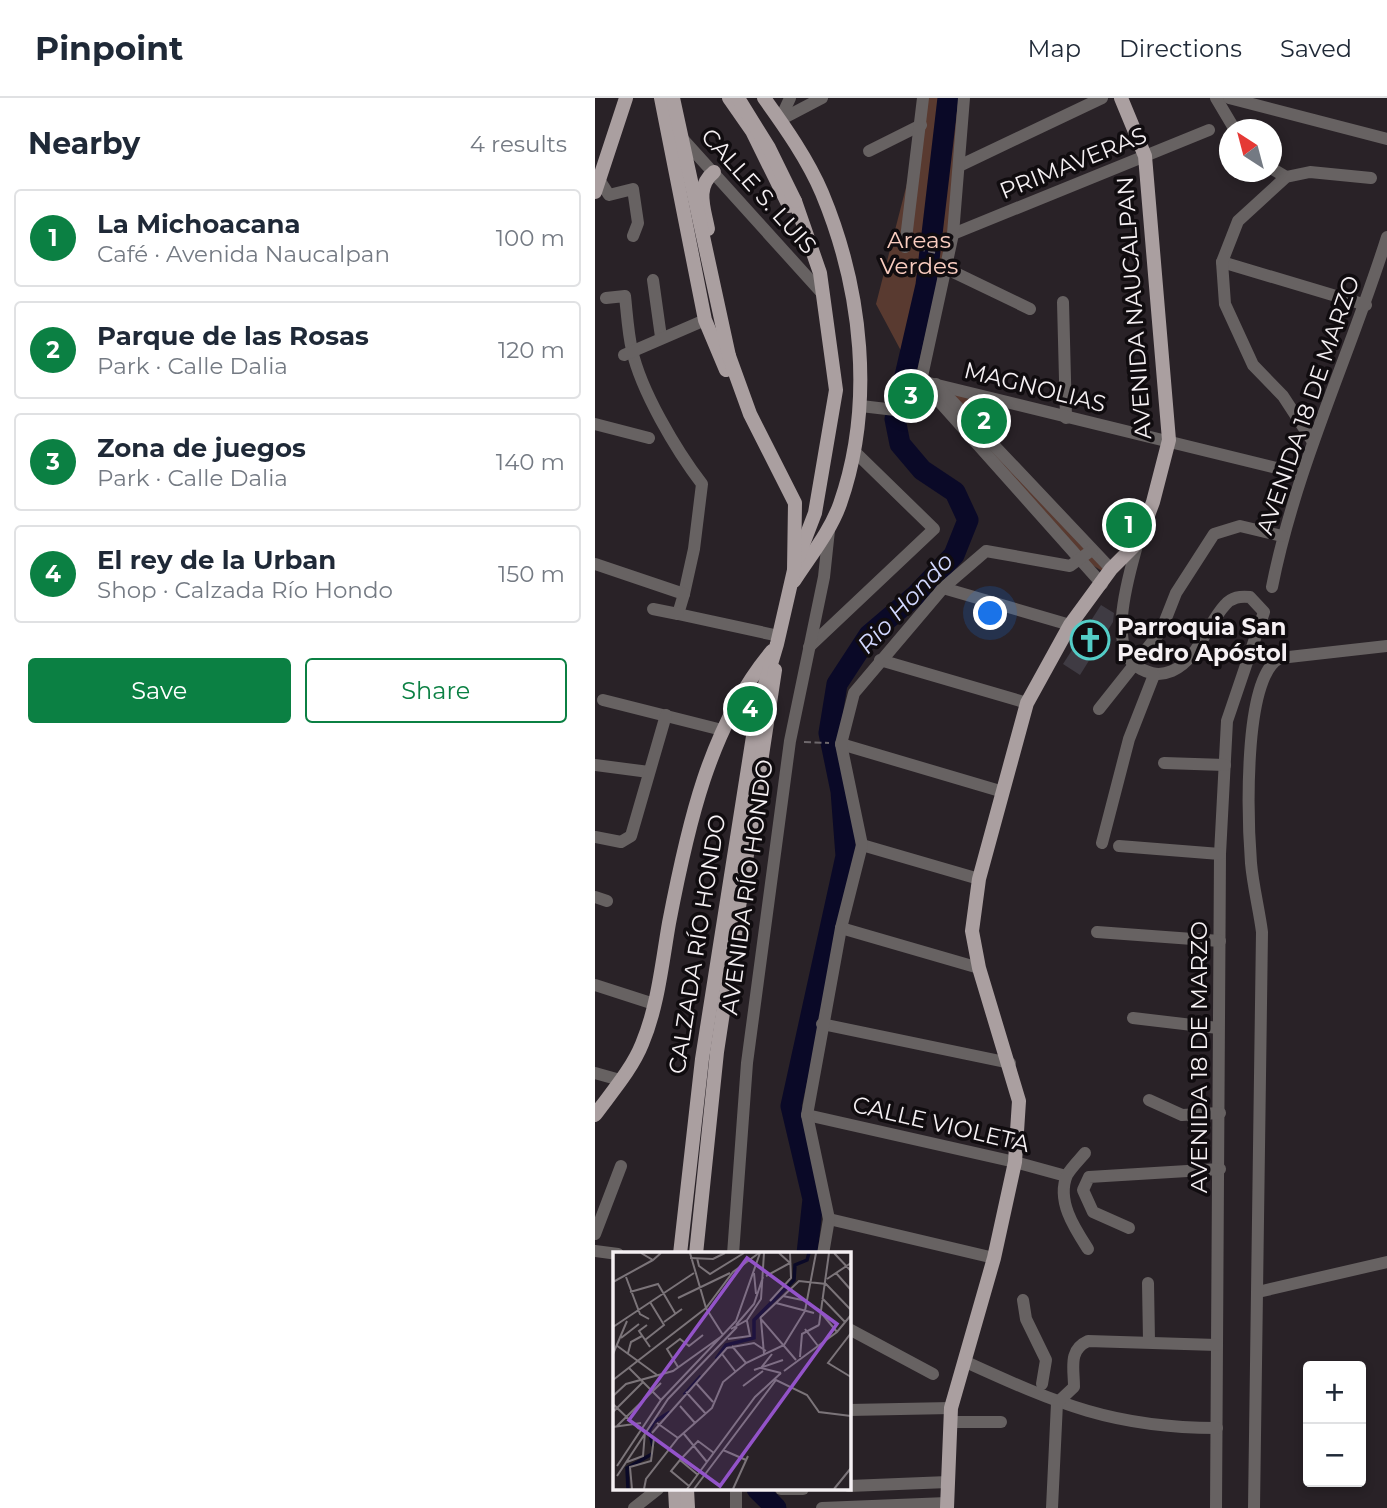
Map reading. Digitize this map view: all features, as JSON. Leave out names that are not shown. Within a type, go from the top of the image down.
[{"type":"main road","points":[[598,187],[627,98]]},
{"type":"main road","points":[[661,98],[680,206],[705,320],[731,383],[750,414]]},
{"type":"main road","name":"CALZADA RÍO HONDO","points":[[673,98],[729,356],[750,414],[795,503],[794,570],[755,724],[702,1059],[680,1252]]},
{"type":"main road","points":[[729,98],[752,131],[787,201],[821,292]]},
{"type":"main road","points":[[738,98],[769,148],[795,201],[820,273],[836,390],[815,513],[794,570]]},
{"type":"main road","points":[[764,98],[780,120],[821,191],[849,271],[861,382],[855,452],[840,505],[829,528],[787,591]]},
{"type":"main road","name":"AVENIDA NAUCALPAN","points":[[947,1506],[951,1415],[993,1258],[1014,1162],[1019,1101],[1010,1063],[979,968],[972,930],[979,879],[1000,791],[1027,703],[1070,625],[1111,569],[1138,542],[1153,502],[1169,440],[1145,156],[1121,98]]},
{"type":"main road","points":[[680,206],[683,187],[689,177],[700,172],[713,172]]},
{"type":"main road","points":[[713,172],[702,183],[701,191],[717,285],[745,377],[750,414]]},
{"type":"main road","points":[[795,503],[805,512],[815,513],[827,512],[840,505]]},
{"type":"main road","points":[[595,1115],[642,1045],[654,1004],[676,888],[694,816],[722,730],[741,691],[778,640]]},
{"type":"main road","name":"CALZADA RÍO HONDO","points":[[696,1252],[717,1052],[774,688],[778,640]]},
{"type":"main road","points":[[675,1490],[676,1508]]},
{"type":"main road","points":[[687,1490],[688,1508]]},
{"type":"street","points":[[780,120],[790,98]]},
{"type":"street","points":[[780,120],[822,98]]},
{"type":"street","points":[[910,248],[923,98]]},
{"type":"street","points":[[860,406],[921,412],[921,381],[953,234],[964,98]]},
{"type":"street","points":[[959,166],[1102,98]]},
{"type":"street","points":[[1216,98],[1228,119]]},
{"type":"street","points":[[1229,98],[1387,139]]},
{"type":"street","name":"CALLE S. LUIS","points":[[664,119],[821,292]]},
{"type":"street","points":[[869,151],[921,125]]},
{"type":"street","name":"PRIMAVERAS","points":[[953,234],[1209,130]]},
{"type":"street","points":[[1313,442],[1283,396],[1253,365],[1225,304],[1222,262],[1238,221],[1286,177],[1310,172],[1371,178]]},
{"type":"street","points":[[1282,174],[1286,177]]},
{"type":"street","points":[[598,187],[609,195],[633,189],[638,222],[633,236]]},
{"type":"street","name":"AVENIDA 18 DE MARZO","points":[[1272,587],[1282,536],[1301,474],[1366,305],[1387,237]]},
{"type":"street","points":[[1222,262],[1366,305]]},
{"type":"street","points":[[945,268],[1030,309]]},
{"type":"street","points":[[653,280],[661,338]]},
{"type":"street","points":[[605,298],[625,296],[628,353],[690,469],[702,484],[694,549],[678,614]]},
{"type":"street","points":[[1063,302],[1066,418]]},
{"type":"street","points":[[628,353],[705,320]]},
{"type":"street","points":[[921,381],[1012,473]]},
{"type":"street","name":"MAGNOLIAS","points":[[921,381],[1301,474]]},
{"type":"street","points":[[936,384],[1087,555],[1101,584]]},
{"type":"street","points":[[595,424],[649,438]]},
{"type":"street","points":[[809,647],[934,529],[855,452]]},
{"type":"street","points":[[1099,709],[1161,631],[1176,593],[1214,534],[1240,526],[1282,536]]},
{"type":"street","name":"AVENIDA RÍO HONDO","points":[[733,1252],[749,1049],[790,741],[824,577],[829,528]]},
{"type":"street","points":[[1102,843],[1129,739],[1154,675],[1134,665],[1123,642],[1121,612],[1138,542]]},
{"type":"street","points":[[823,1252],[829,1219],[807,1115],[841,928],[862,845],[840,743],[854,693],[943,588],[986,551],[1070,566],[1087,555]]},
{"type":"street","points":[[1087,555],[1111,569]]},
{"type":"street","points":[[595,564],[684,594]]},
{"type":"street","points":[[943,588],[1070,625]]},
{"type":"street","name":"AVENIDA 18 DE MARZO","points":[[1154,675],[1173,671],[1190,656],[1226,604],[1238,596],[1250,597],[1264,612],[1227,721],[1220,853],[1216,1508]]},
{"type":"street","points":[[653,609],[778,640]]},
{"type":"street","points":[[1254,1508],[1262,932],[1251,863],[1250,728],[1265,671],[1271,663],[1280,659],[1387,646]]},
{"type":"street","points":[[880,660],[1027,703]]},
{"type":"street","points":[[603,700],[722,730]]},
{"type":"street","points":[[595,837],[621,842],[631,836],[666,715]]},
{"type":"street","points":[[840,743],[1000,791]]},
{"type":"street","points":[[1164,763],[1225,765]]},
{"type":"street","points":[[595,765],[649,772]]},
{"type":"street","points":[[862,845],[979,879]]},
{"type":"street","points":[[1119,846],[1220,853]]},
{"type":"street","points":[[841,928],[979,968]]},
{"type":"street","points":[[1097,932],[1220,941]]},
{"type":"street","points":[[595,985],[654,1004]]},
{"type":"street","points":[[1133,1018],[1218,1028]]},
{"type":"street","points":[[823,1024],[1010,1063]]},
{"type":"street","points":[[598,1077],[620,1080]]},
{"type":"street","points":[[1149,1100],[1182,1115],[1220,1113]]},
{"type":"street","name":"CALLE VIOLETA","points":[[807,1115],[1066,1176]]},
{"type":"street","points":[[1085,1153],[1066,1176],[1065,1202],[1071,1221],[1088,1249]]},
{"type":"street","points":[[595,1234],[621,1166]]},
{"type":"street","points":[[1129,1228],[1093,1212],[1083,1190],[1089,1177],[1220,1169]]},
{"type":"street","points":[[829,1219],[993,1258]]},
{"type":"street","points":[[595,1251],[613,1253]]},
{"type":"street","points":[[1258,1292],[1387,1262]]},
{"type":"street","points":[[1148,1283],[1149,1341]]},
{"type":"street","points":[[1023,1300],[1026,1319],[1046,1360],[1042,1384]]},
{"type":"street","points":[[851,1330],[933,1374]]},
{"type":"street","points":[[1052,1508],[1057,1403],[1074,1387],[1073,1355],[1077,1346],[1087,1341],[1217,1345]]},
{"type":"street","points":[[966,1362],[1057,1403],[1117,1420],[1167,1428],[1217,1428]]},
{"type":"street","points":[[851,1410],[951,1415],[1001,1422]]},
{"type":"street","points":[[851,1486],[948,1482]]},
{"type":"street","points":[[634,1508],[657,1490]]},
{"type":"street","points":[[736,1490],[736,1508]]},
{"type":"street","points":[[823,1508],[947,1506]]},
{"type":"path","points":[[910,248],[944,254]]},
{"type":"path","points":[[807,742],[840,743]]},
{"type":"green space","name":"Areas Verdes","points":[[924,98],[964,98],[945,268],[910,350],[908,364],[876,304],[922,125]]},
{"type":"green space","points":[[904,379],[922,383],[921,413],[898,410]]},
{"type":"green space","points":[[923,384],[1006,403],[989,440],[1109,575],[1082,559]]},
{"type":"building","name":"Parroquia San Pedro Apóstol","points":[[1101,605],[1114,613],[1113,622],[1080,675],[1063,664]]},
{"type":"waterway","name":"Rio Hondo","points":[[807,1252],[813,1199],[791,1106],[846,856],[841,791],[829,733],[837,684],[869,635],[916,595],[954,555],[968,520],[955,492],[922,470],[900,444],[895,419],[926,285],[948,98]]},
{"type":"waterway","name":"Rio Hondo","points":[[758,1490],[776,1508]]},
{"type":"place","name":"Zona de juegos","points":[[911,396]]},
{"type":"place","name":"Parque de las Rosas","points":[[984,421]]},
{"type":"place","name":"La Michoacana","points":[[1129,525]]},
{"type":"place","name":"Parroquia San Pedro Apóstol","points":[[1090,640]]},
{"type":"place","name":"El rey de la Urban","points":[[750,709]]}]
